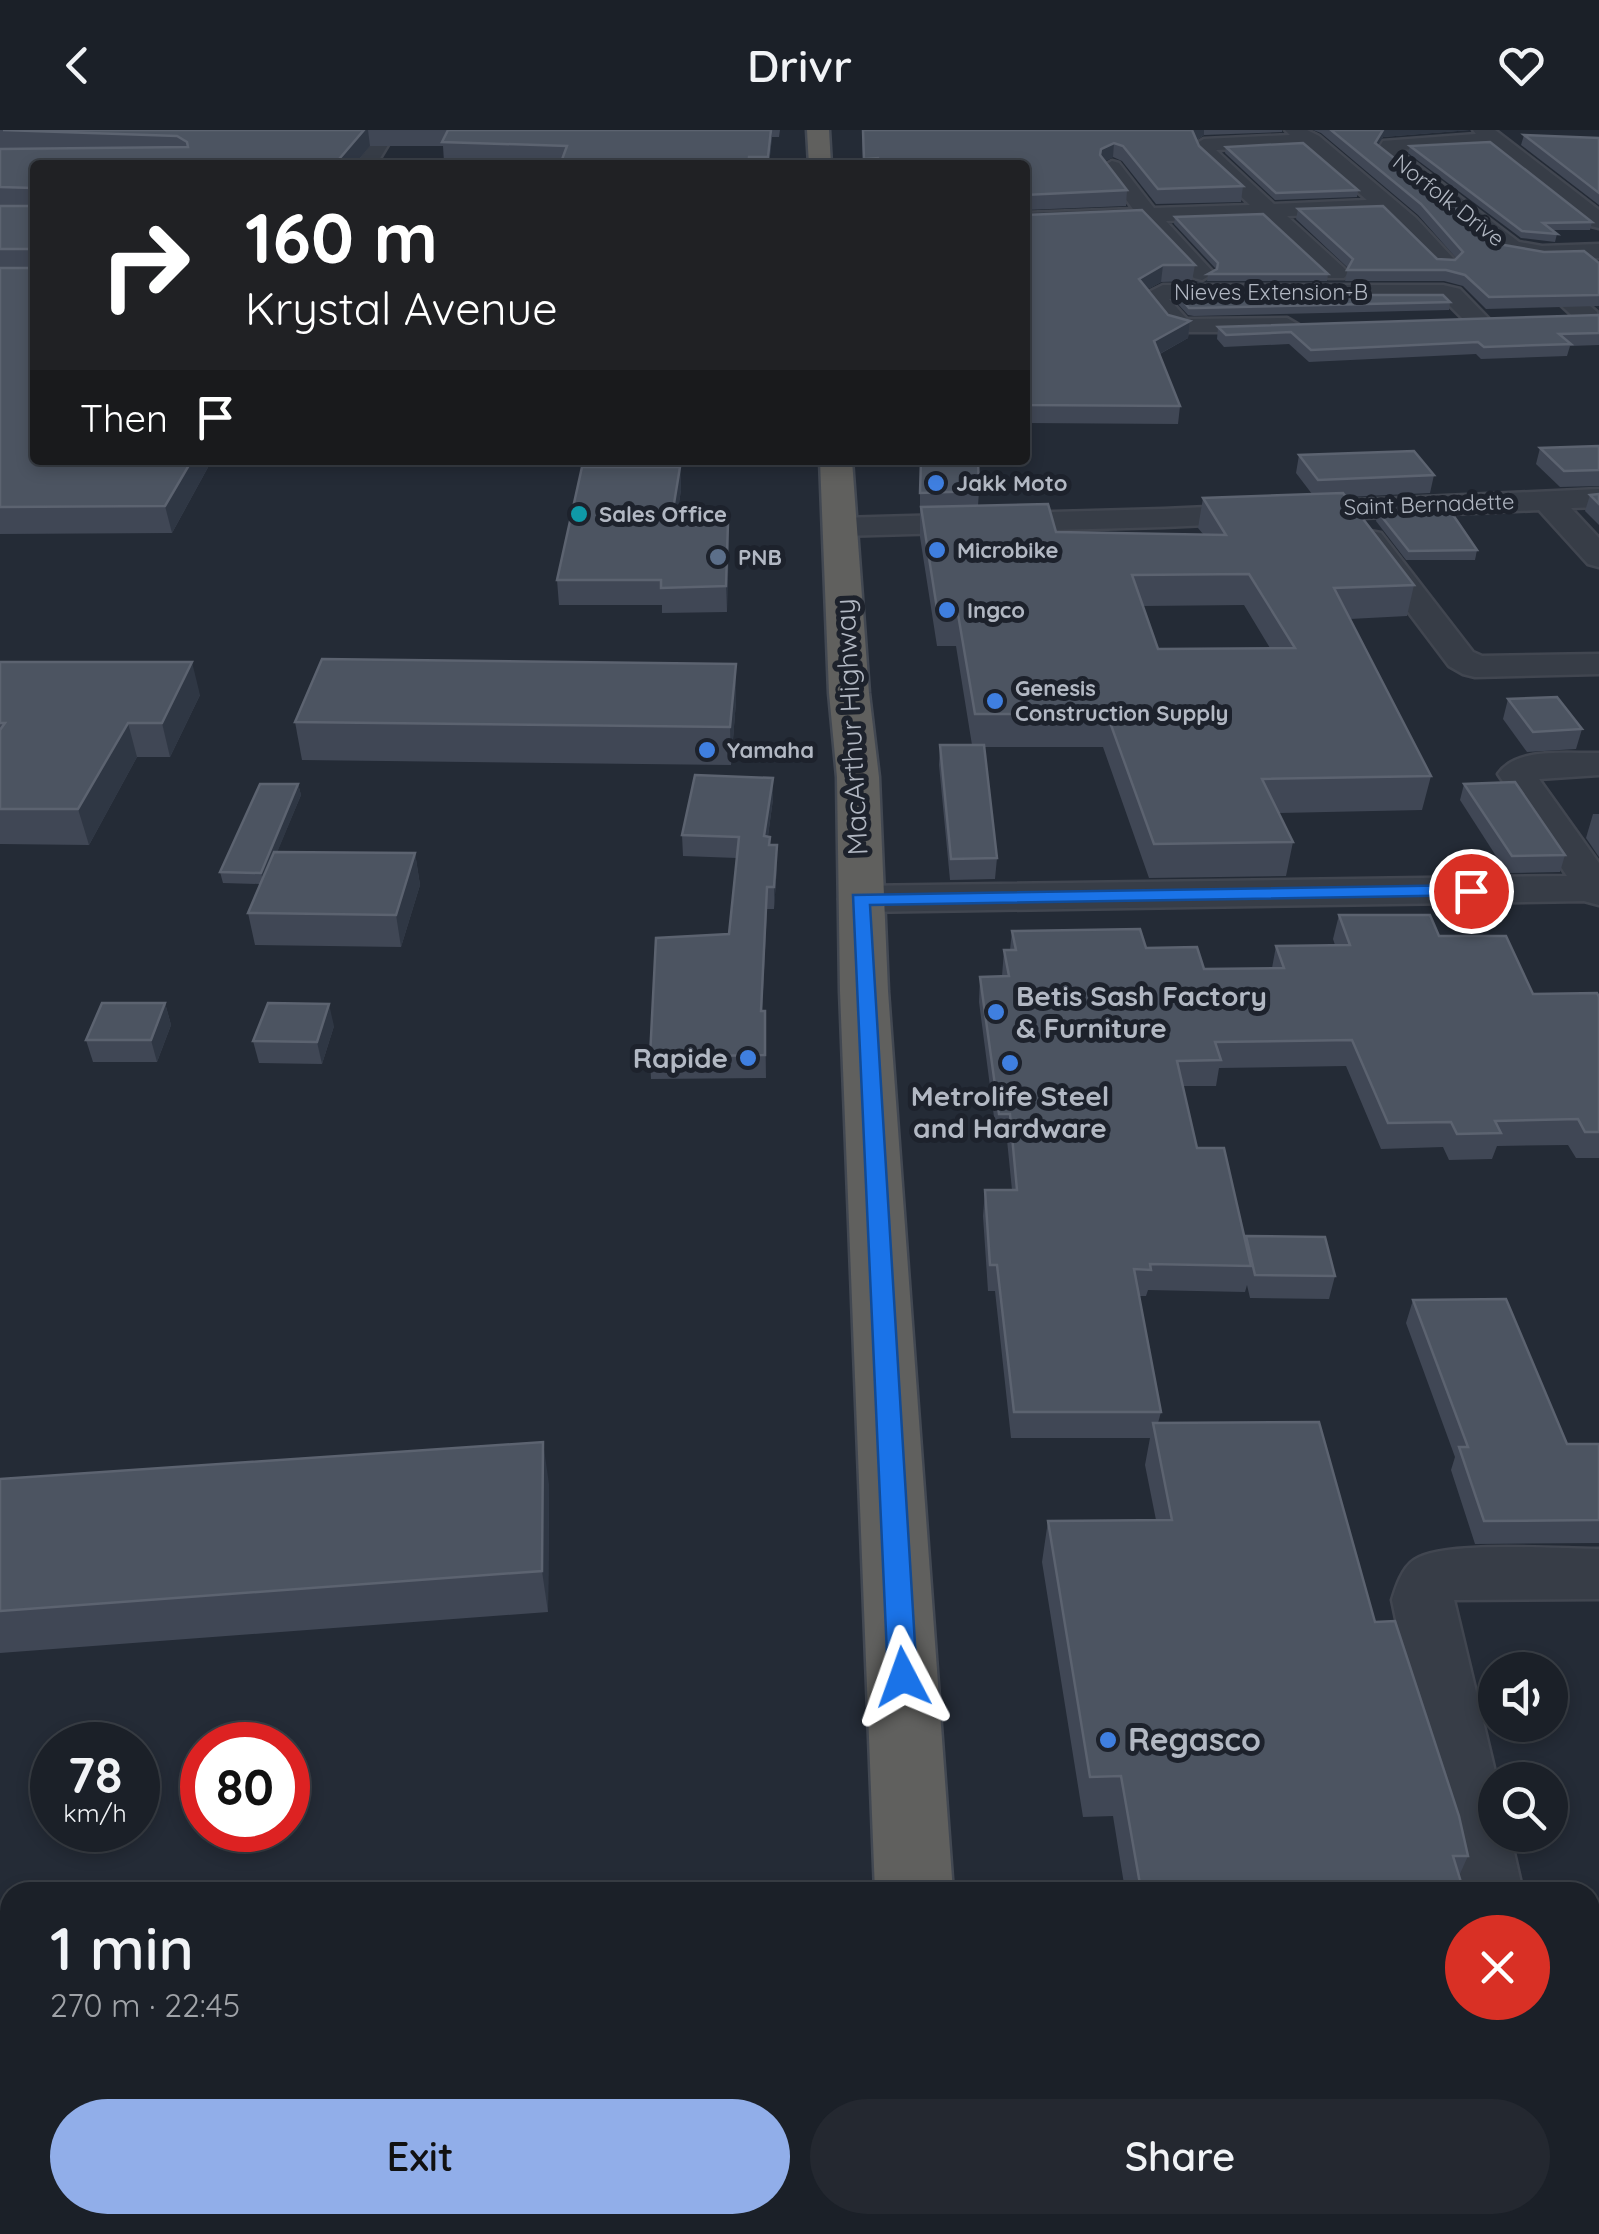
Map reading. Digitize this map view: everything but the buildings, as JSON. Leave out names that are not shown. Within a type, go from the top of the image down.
[{"type":"highway","points":[[818,130],[820,160]]},
{"type":"highway","name":"MacArthur Highway","points":[[836,465],[849,693],[858,777],[860,899],[913,1882]]},
{"type":"street","points":[[368,160],[379,132]]},
{"type":"street","points":[[1336,274],[1194,144],[1304,135],[1408,223],[1445,263]]},
{"type":"street","points":[[1488,135],[1526,136]]},
{"type":"street","points":[[1488,135],[1599,221]]},
{"type":"street","name":"Norfolk Drive","points":[[1488,135],[1397,143],[1390,145],[1387,152],[1512,248],[1542,253],[1599,251]]},
{"type":"street","points":[[1112,167],[1148,215],[1202,273]]},
{"type":"street","points":[[1534,170],[1566,171]]},
{"type":"street","points":[[1574,201],[1599,202]]},
{"type":"street","points":[[1030,220],[1386,206]]},
{"type":"street","name":"Nieves Extension-B","points":[[1310,324],[1186,327],[1178,325],[1153,296],[1163,292],[1443,292],[1452,294],[1486,319],[1442,320]]},
{"type":"street","points":[[1560,292],[1594,317]]},
{"type":"street","points":[[1551,318],[1594,317]]},
{"type":"street","name":"Saint Bernadette","points":[[840,527],[1164,518],[1599,498]]},
{"type":"street","points":[[1546,500],[1599,556]]},
{"type":"street","points":[[1346,508],[1461,659],[1475,667],[1495,668],[1599,664]]},
{"type":"street","points":[[1598,890],[1517,774],[1525,768],[1599,764]]},
{"type":"street","points":[[860,899],[1598,890]]},
{"type":"street","points":[[1486,1882],[1424,1600],[1430,1582],[1440,1575],[1599,1574]]},
{"type":"place","name":"Jakk Moto","points":[[936,483]]},
{"type":"place","name":"Sales Office","points":[[579,514]]},
{"type":"place","name":"Microbike","points":[[937,550]]},
{"type":"place","name":"PNB","points":[[718,557]]},
{"type":"place","name":"Ingco","points":[[947,610]]},
{"type":"place","name":"Genesis Construction Supply","points":[[995,701]]},
{"type":"place","name":"Yamaha","points":[[707,750]]},
{"type":"place","name":"Betis Sash Factory & Furniture","points":[[996,1012]]},
{"type":"place","name":"Rapide","points":[[748,1058]]},
{"type":"place","name":"Metrolife Steel and Hardware","points":[[1010,1063]]},
{"type":"place","name":"Regasco","points":[[1108,1740]]},
{"type":"route","points":[[903,1677],[860,899],[1471,891]]}]
